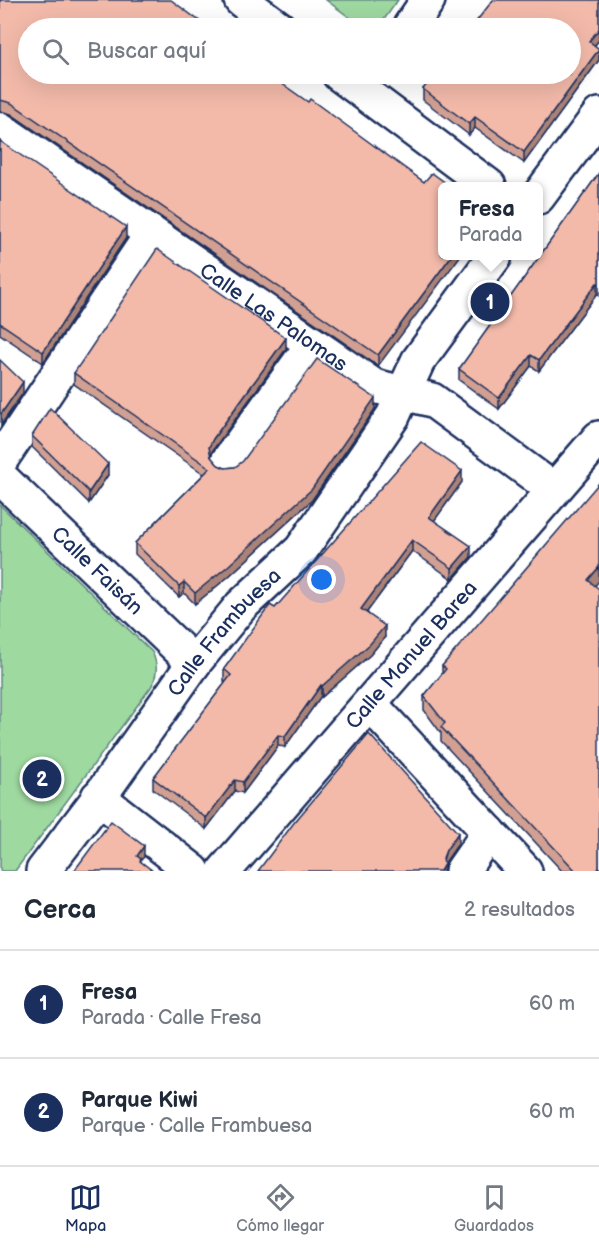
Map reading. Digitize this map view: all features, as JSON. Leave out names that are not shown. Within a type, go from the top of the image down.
[{"type":"street","points":[[241,0],[265,18]]},
{"type":"street","points":[[416,18],[428,0]]},
{"type":"street","points":[[373,84],[484,182]]},
{"type":"street","points":[[543,190],[599,115]]},
{"type":"street","name":"Calle Las Palomas","points":[[0,129],[151,235],[374,386],[432,400],[553,489]]},
{"type":"street","points":[[0,461],[151,235]]},
{"type":"street","name":"Calle Frambuesa","points":[[43,871],[194,663],[241,606],[301,550],[393,416],[418,361],[491,260]]},
{"type":"street","points":[[228,462],[313,344]]},
{"type":"street","name":"Calle Manuel Barea","points":[[224,871],[599,438]]},
{"type":"street","name":"Calle Faisán","points":[[0,477],[194,663]]},
{"type":"street","points":[[370,704],[525,871]]},
{"type":"street","points":[[98,797],[193,871]]},
{"type":"street","points":[[462,871],[489,832]]},
{"type":"green space","points":[[326,0],[398,0],[385,18],[350,18]]},
{"type":"green space","points":[[0,505],[152,652],[156,670],[151,687],[15,871],[0,871]]},
{"type":"building","points":[[0,0],[171,0],[195,18],[18,18],[18,84],[282,84],[308,102],[310,99],[424,182],[432,173],[444,182],[438,182],[438,260],[448,260],[378,355],[11,103],[0,100]]},
{"type":"building","points":[[493,0],[599,0],[599,29],[589,41],[599,49],[581,74],[581,18],[479,18]]},
{"type":"building","points":[[427,84],[574,84],[524,152],[475,117],[469,124],[423,89]]},
{"type":"building","points":[[0,141],[126,227],[43,352],[0,323]]},
{"type":"building","points":[[599,173],[599,285],[597,283],[539,360],[531,355],[499,398],[459,369],[537,260],[543,260],[543,251]]},
{"type":"building","points":[[157,249],[286,338],[213,439],[209,447],[211,457],[218,465],[225,468],[235,467],[243,461],[317,359],[375,398],[312,489],[195,593],[184,582],[179,586],[135,543],[210,468],[74,373]]},
{"type":"building","points":[[0,360],[23,382],[1,414],[0,413]]},
{"type":"building","points":[[50,408],[108,464],[89,492],[32,436]]},
{"type":"building","points":[[421,442],[462,471],[429,517],[471,546],[452,568],[412,540],[361,609],[385,626],[370,644],[321,685],[285,736],[278,735],[243,782],[235,780],[206,818],[153,778],[231,675],[224,669],[270,605],[275,608]]},
{"type":"building","points":[[599,483],[599,567],[588,580],[599,589],[599,867],[596,871],[576,871],[441,727],[445,723],[424,696],[446,669],[442,666]]},
{"type":"building","points":[[369,734],[458,833],[446,850],[443,858],[444,864],[440,871],[258,871],[293,824]]},
{"type":"building","points":[[111,821],[144,846],[137,856],[153,871],[74,871]]},
{"type":"place","name":"Fresa","points":[[490,302]]},
{"type":"place","name":"Parque Kiwi","points":[[42,779]]}]
